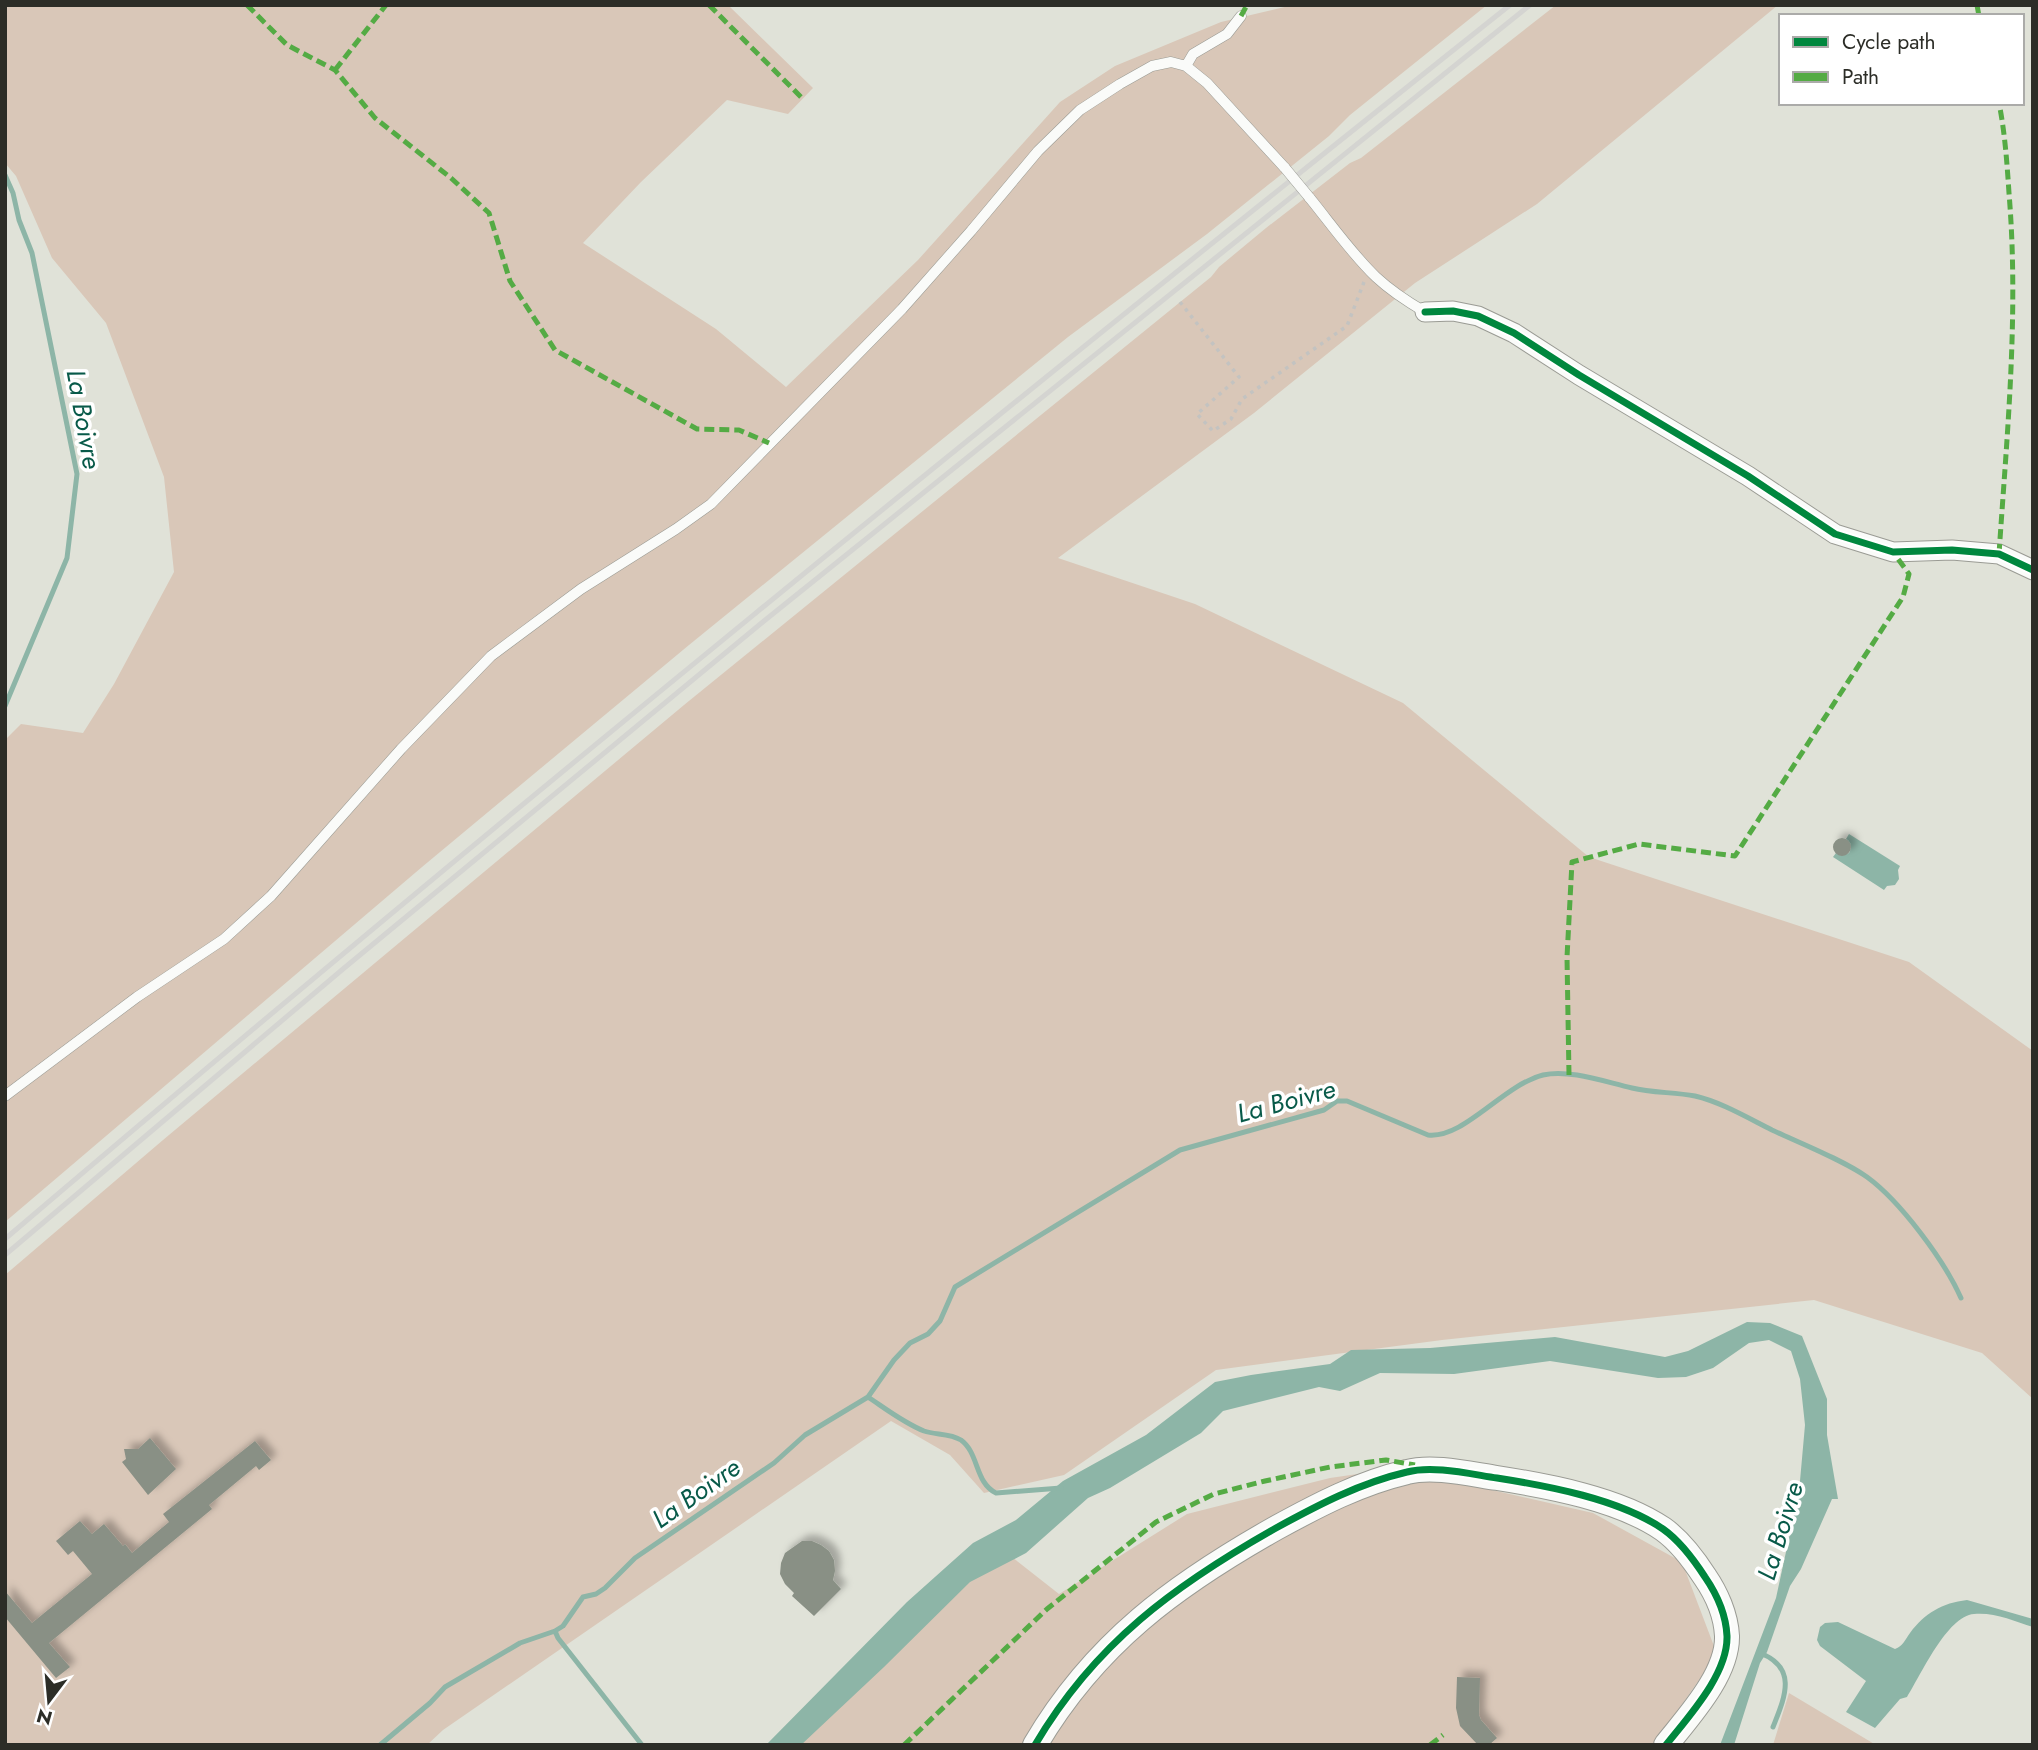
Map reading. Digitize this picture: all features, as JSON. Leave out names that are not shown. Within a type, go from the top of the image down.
[{"type":"street","points":[[1425,312],[1453,311],[1478,316],[1514,333],[1748,476],[1835,534],[1893,552],[1952,550],[1999,554],[2033,570]]},
{"type":"street","points":[[1035,1745],[1067,1696],[1108,1646],[1148,1610],[1241,1548],[1322,1503],[1410,1471],[1454,1471],[1525,1482],[1586,1497],[1632,1513],[1664,1530],[1694,1560],[1713,1590],[1723,1616],[1727,1635],[1726,1650],[1718,1674],[1667,1745]]},
{"type":"lane","points":[[1186,66],[1193,54],[1227,34],[1241,16]]},
{"type":"lane","points":[[5,1096],[137,997],[224,939],[271,897],[401,749],[491,656],[581,589],[711,504],[902,309],[1038,151],[1080,110],[1152,66],[1171,62],[1186,66],[1208,83],[1309,197],[1354,255],[1396,294],[1425,312]]},
{"type":"path","points":[[1180,302],[1239,377],[1198,414],[1213,431],[1231,419],[1242,399],[1347,326],[1364,281],[1373,274]]},
{"type":"shaded area","points":[[5,5],[728,5],[813,88],[788,114],[727,100],[641,182],[583,243],[716,329],[786,387],[918,260],[1060,102],[1115,66],[1221,22],[1293,5],[1487,5],[1207,234],[1068,337],[689,645],[422,867],[5,1222],[5,740],[21,724],[83,733],[114,684],[174,572],[164,477],[106,323],[52,258],[16,176],[5,163]]},
{"type":"shaded area","points":[[1556,5],[1778,5],[1537,204],[1415,283],[1254,413],[1058,558],[1195,604],[1403,703],[1589,857],[1909,962],[2033,1051],[2033,1399],[1982,1353],[1814,1300],[1442,1340],[1216,1370],[1064,1475],[984,1493],[950,1455],[891,1421],[443,1730],[427,1745],[5,1745],[5,1275],[684,705],[1211,277],[1219,267],[1266,228],[1350,163],[1361,158]]},
{"type":"shaded area","points":[[1385,1470],[1474,1486],[1593,1513],[1682,1562],[1717,1654],[1654,1745],[776,1745],[994,1543],[1059,1594],[1187,1514],[1330,1478]]},
{"type":"shaded area","points":[[1789,1693],[1876,1745],[1773,1745]]},
{"type":"water","points":[[1849,834],[1900,866],[1899,879],[1895,885],[1887,886],[1884,890],[1833,857],[1836,853],[1849,853],[1851,847],[1846,839]]},
{"type":"water","points":[[1747,1322],[1770,1323],[1802,1336],[1827,1399],[1827,1435],[1838,1499],[1832,1499],[1801,1569],[1790,1586],[1767,1652],[1760,1663],[1734,1745],[1720,1745],[1776,1598],[1799,1492],[1805,1425],[1800,1379],[1791,1351],[1769,1340],[1749,1343],[1713,1368],[1686,1377],[1658,1378],[1550,1361],[1454,1374],[1380,1373],[1340,1391],[1319,1387],[1223,1411],[1201,1433],[1110,1488],[1088,1498],[1026,1553],[970,1582],[801,1745],[766,1745],[907,1602],[973,1543],[1016,1520],[1063,1481],[1146,1435],[1215,1382],[1330,1364],[1351,1350],[1430,1348],[1555,1337],[1665,1357],[1688,1351]]},
{"type":"water","points":[[1967,1600],[2033,1619],[2033,1627],[1989,1614],[1964,1617],[1945,1635],[1907,1697],[1900,1699],[1875,1728],[1846,1712],[1866,1681],[1820,1646],[1817,1640],[1820,1627],[1825,1623],[1838,1622],[1895,1649],[1928,1615],[1942,1606]]},
{"type":"building","points":[[1842,838],[1848,841],[1851,847],[1848,853],[1842,856],[1836,853],[1833,847],[1836,841]]},
{"type":"building","points":[[150,1438],[176,1469],[148,1495],[122,1462],[126,1459],[124,1449],[138,1449]]},
{"type":"building","points":[[255,1441],[271,1460],[259,1470],[256,1466],[209,1505],[212,1509],[49,1643],[70,1667],[56,1678],[5,1617],[5,1591],[32,1623],[92,1574],[73,1551],[68,1555],[56,1541],[80,1521],[92,1534],[104,1524],[132,1553],[169,1522],[163,1514]]},
{"type":"building","points":[[802,1541],[812,1541],[829,1551],[834,1560],[833,1580],[841,1589],[814,1616],[792,1596],[794,1593],[780,1574],[785,1553]]},
{"type":"building","points":[[1457,1677],[1480,1678],[1479,1715],[1497,1738],[1489,1745],[1478,1745],[1460,1726],[1456,1708]]},
{"type":"waterway","name":"La Boivre","points":[[5,175],[32,253],[77,474],[67,558],[5,706]]},
{"type":"waterway","name":"La Boivre","points":[[380,1745],[445,1687],[520,1643],[563,1626],[583,1597],[596,1594],[605,1588],[635,1558],[774,1463],[805,1435],[868,1397],[894,1360],[910,1343],[928,1334],[940,1321],[955,1287],[1180,1150],[1324,1110],[1337,1101],[1347,1101],[1428,1135],[1456,1129],[1513,1089],[1543,1075],[1576,1075],[1640,1090],[1705,1099],[1834,1158],[1867,1177],[1920,1232],[1944,1266],[1961,1298]]},
{"type":"waterway","name":"La Boivre","points":[[868,1397],[917,1428],[961,1440],[971,1452],[984,1482],[996,1493],[1061,1488]]},
{"type":"waterway","name":"La Boivre","points":[[555,1631],[642,1745]]},
{"type":"waterway","name":"La Boivre","points":[[1760,1653],[1772,1659],[1784,1676],[1784,1695],[1773,1727]]},
{"type":"railway","points":[[5,1239],[565,770],[1130,309],[1510,5]]},
{"type":"railway","points":[[5,1255],[343,969],[764,621],[1530,5]]},
{"type":"marked path","points":[[247,5],[287,45],[335,70],[375,118],[451,178],[489,213],[510,281],[555,350],[697,429],[739,430],[769,443]]},
{"type":"marked path","points":[[335,70],[386,5]]},
{"type":"marked path","points":[[709,5],[801,97]]},
{"type":"marked path","points":[[1241,16],[1247,5]]},
{"type":"marked path","points":[[1977,5],[1979,14]]},
{"type":"marked path","points":[[1999,105],[2007,170],[2013,284],[2011,374],[1999,554]]},
{"type":"marked path","points":[[1569,1075],[1567,957],[1572,862],[1639,844],[1735,856],[1903,597],[1909,574],[1893,552]]},
{"type":"marked path","points":[[904,1745],[1047,1609],[1156,1522],[1214,1494],[1265,1481],[1330,1467],[1386,1460],[1415,1465]]},
{"type":"marked path","points":[[1430,1745],[1443,1735]]},
{"type":"cycle path","points":[[1425,312],[1453,311],[1478,316],[1514,333],[1748,476],[1835,534],[1893,552],[1952,550],[1999,554],[2033,570]]},
{"type":"cycle path","points":[[1035,1745],[1084,1676],[1111,1647],[1171,1595],[1276,1528],[1340,1495],[1373,1482],[1428,1469],[1464,1472],[1583,1495],[1645,1519],[1663,1529],[1686,1551],[1709,1583],[1720,1605],[1725,1620],[1726,1650],[1706,1694],[1666,1745]]}]
